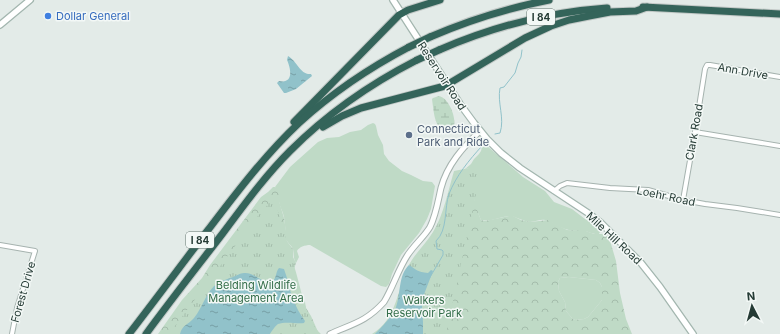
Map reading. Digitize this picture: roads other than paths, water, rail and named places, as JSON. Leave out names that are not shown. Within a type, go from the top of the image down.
[{"type":"highway","points":[[274,149],[277,140],[282,134],[402,13],[440,0]]},
{"type":"highway","name":"I 84","points":[[129,334],[240,189],[274,149],[305,118],[335,93],[366,71],[430,37],[488,14],[549,0]]},
{"type":"highway","points":[[302,140],[347,114],[447,84],[525,38],[550,26],[589,16],[610,12],[636,11],[647,7]]},
{"type":"highway","name":"I 84","points":[[146,334],[254,192],[279,163],[328,117],[356,96],[417,60],[439,50],[508,25],[537,18],[590,10],[647,7],[780,14]]},
{"type":"main road","points":[[0,25],[30,0]]},
{"type":"main road","name":"Reservoir Road","points":[[393,0],[447,84],[480,131]]},
{"type":"main road","name":"Mile Hill Road","points":[[480,131],[510,160],[601,223],[641,263],[693,334]]},
{"type":"street","name":"Ann Drive","points":[[707,66],[710,65],[780,77]]},
{"type":"street","name":"Clark Road","points":[[683,200],[705,69],[707,66]]},
{"type":"street","points":[[330,334],[362,321],[371,315],[384,302],[408,255],[430,226],[444,180],[451,166],[458,154],[480,131]]},
{"type":"street","points":[[695,132],[780,146]]},
{"type":"street","name":"Loehr Road","points":[[554,191],[567,183],[610,188],[648,190],[683,200],[780,215]]},
{"type":"street","name":"Forest Drive","points":[[0,245],[35,251],[12,334]]},
{"type":"water","points":[[288,56],[301,70],[307,74],[311,74],[312,76],[296,89],[284,93],[277,83],[289,78],[290,68],[287,60]]},
{"type":"water","points":[[409,265],[422,272],[428,273],[431,270],[433,271],[423,297],[423,334],[375,334],[395,310],[398,302],[401,279],[405,269]]},
{"type":"water","points":[[279,268],[284,269],[293,299],[305,321],[304,323],[278,324],[270,334],[180,334],[184,327],[197,314],[210,290],[218,283],[244,273],[251,274],[264,281],[270,282],[274,280]]},
{"type":"waterway","points":[[495,134],[500,133],[502,122],[499,99],[500,88],[504,87],[515,73],[522,50]]},
{"type":"waterway","points":[[429,279],[443,255],[443,251],[437,249],[436,241],[440,236],[444,225],[449,194],[463,168],[482,146]]},
{"type":"place","name":"Dollar General","points":[[48,16]]},
{"type":"place","name":"Connecticut Park and Ride","points":[[409,135]]},
{"type":"park label","name":"Belding Wildlife Management Area","points":[[256,291]]},
{"type":"park label","name":"Walkers Reservoir Park","points":[[424,306]]}]
